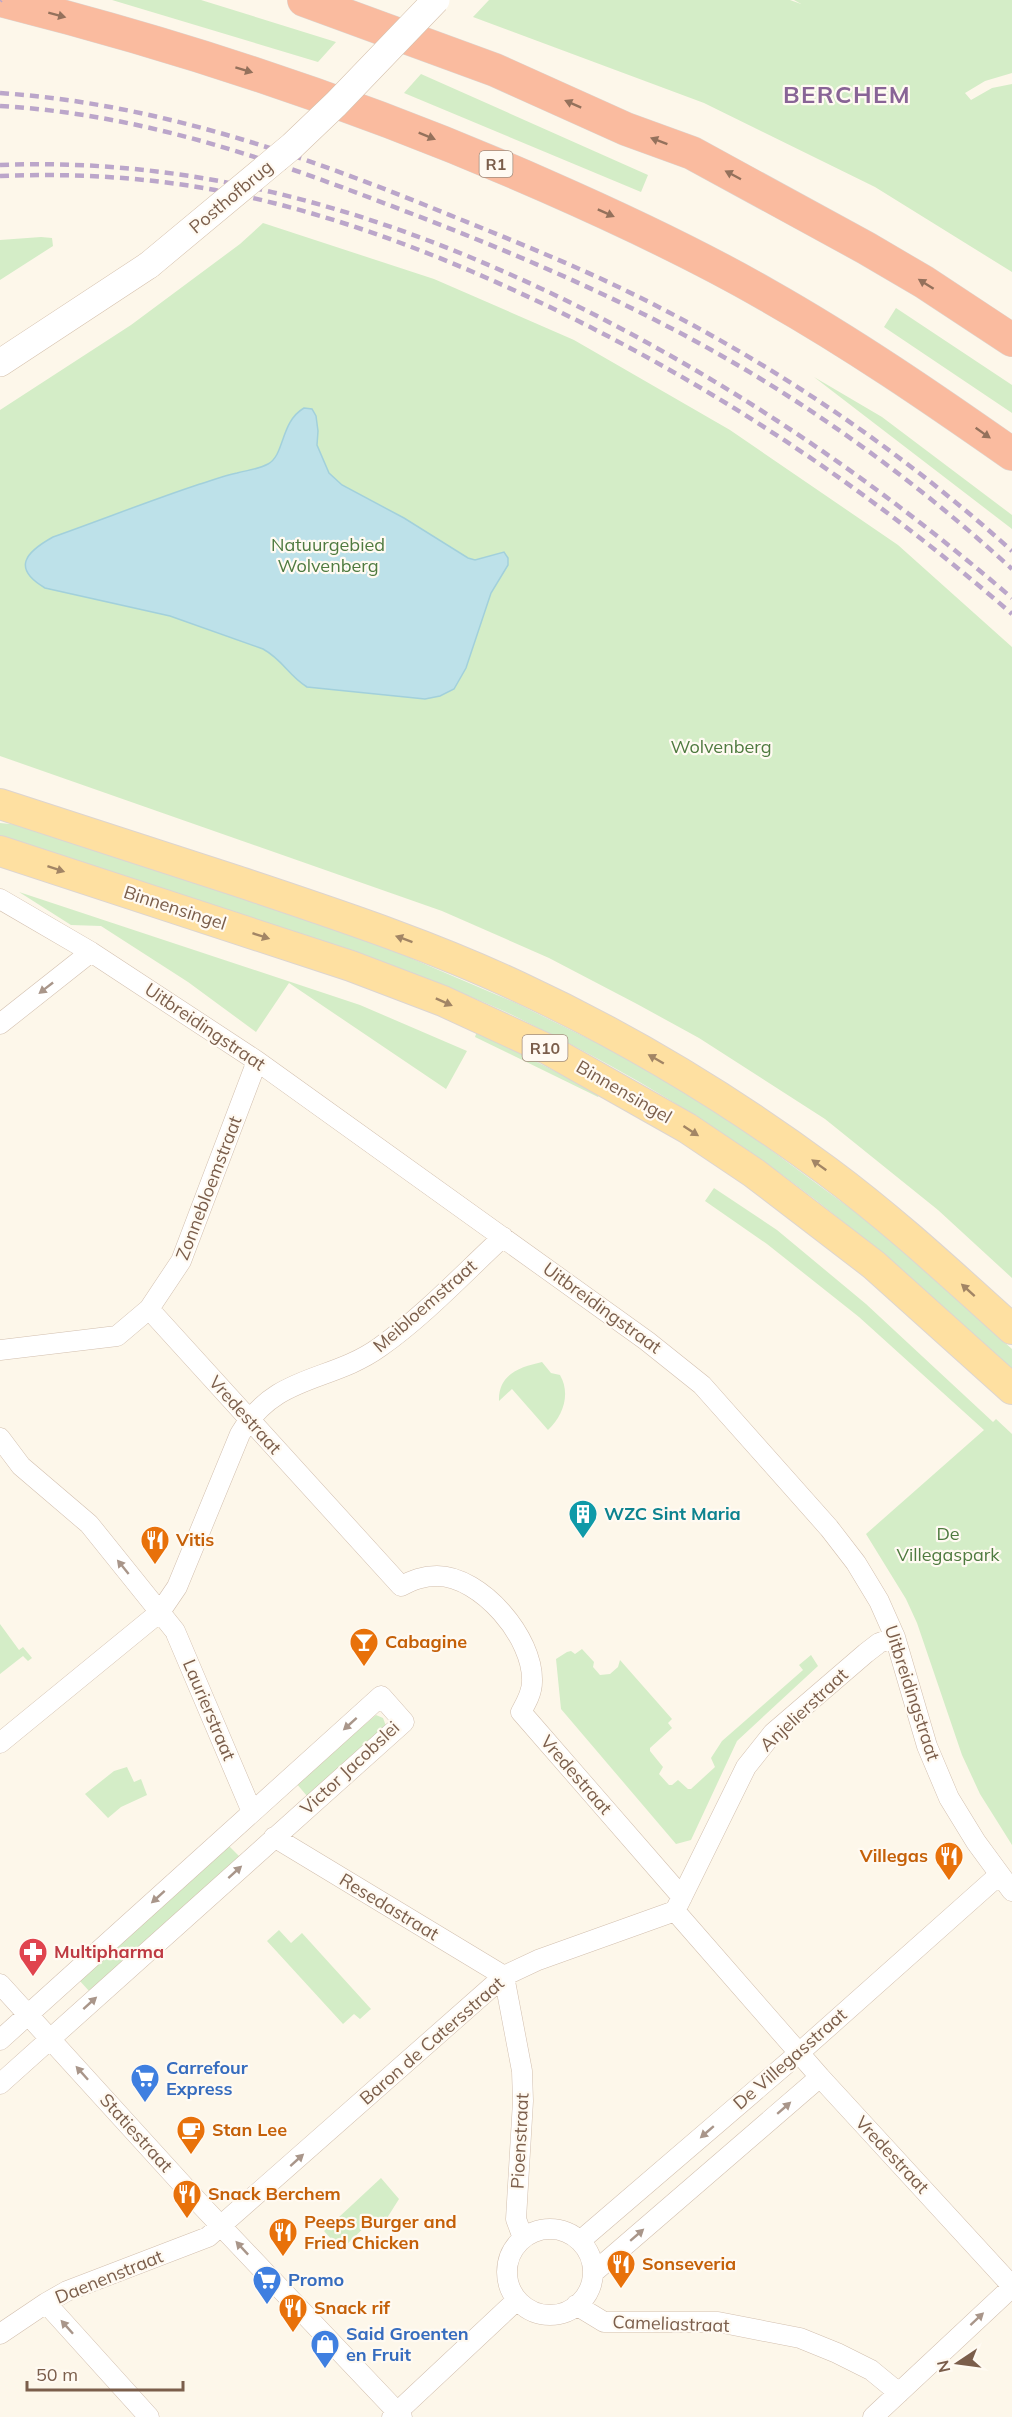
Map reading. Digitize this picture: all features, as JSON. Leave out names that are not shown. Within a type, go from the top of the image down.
[{"type":"highway","name":"R1","points":[[0,0],[144,39],[294,85],[492,162],[614,216],[726,273],[815,323],[862,352],[1012,454]]},
{"type":"highway","points":[[304,0],[495,70],[626,129],[692,153],[866,248],[924,282],[1012,340]]},
{"type":"main road","name":"R10","points":[[0,804],[267,891],[411,941],[479,969],[592,1023],[710,1091],[829,1173],[916,1244],[1012,1329]]},
{"type":"main road","name":"Binnensingel","points":[[0,851],[351,966],[443,1001],[549,1050],[687,1128],[754,1173],[874,1265],[1012,1389]]},
{"type":"street","name":"Posthofbrug","points":[[0,363],[148,265],[292,146],[336,104],[436,0]]},
{"type":"street","name":"Uitbreidingstraat","points":[[0,899],[91,952],[257,1061],[673,1360],[702,1385],[829,1528],[868,1582],[895,1637],[927,1746],[938,1775],[961,1820],[1012,1891]]},
{"type":"street","points":[[0,1024],[91,952]]},
{"type":"street","name":"Zonnebloemstraat","points":[[0,1350],[117,1336],[150,1310],[181,1261],[257,1061]]},
{"type":"street","name":"Meibloemstraat","points":[[248,1419],[277,1393],[356,1362],[380,1348],[503,1237]]},
{"type":"street","name":"Vredestraat","points":[[150,1310],[401,1586],[417,1578],[439,1576],[447,1578],[471,1587],[486,1596],[500,1611],[521,1642],[529,1659],[532,1682],[529,1698],[521,1712],[799,2053],[1012,2287]]},
{"type":"street","points":[[0,1743],[160,1612],[177,1587],[231,1453],[248,1419]]},
{"type":"street","name":"Laurierstraat","points":[[0,1438],[21,1466],[89,1524],[175,1631],[252,1812]]},
{"type":"street","name":"Anjelierstraat","points":[[679,1904],[746,1767],[773,1733],[866,1653],[895,1637]]},
{"type":"street","name":"Victor Jacobslei","points":[[0,2040],[381,1696],[404,1722],[0,2085]]},
{"type":"street","name":"Resedastraat","points":[[274,1837],[504,1976]]},
{"type":"street","name":"De Villegasstraat","points":[[580,2241],[799,2053],[999,1875]]},
{"type":"street","name":"Baron de Catersstraat","points":[[222,2226],[504,1976],[538,1960],[679,1904]]},
{"type":"street","name":"Pioenstraat","points":[[504,1976],[522,2070],[523,2101],[516,2219],[523,2238]]},
{"type":"street","name":"Statiestraat","points":[[0,1984],[397,2416]]},
{"type":"street","name":"De Villegasstraat","points":[[572,2308],[588,2292],[593,2273],[820,2077]]},
{"type":"street","name":"Daenenstraat","points":[[0,2334],[68,2291],[208,2237],[222,2226]]},
{"type":"street","points":[[572,2308],[556,2314],[541,2313],[517,2300],[508,2279],[507,2268],[515,2247],[533,2232],[552,2229],[570,2233],[587,2250],[593,2273]]},
{"type":"street","points":[[873,2417],[1012,2287]]},
{"type":"street","points":[[397,2416],[517,2300]]},
{"type":"street","points":[[46,2303],[148,2417]]},
{"type":"street","name":"Cameliastraat","points":[[572,2308],[604,2322],[718,2322],[800,2338],[871,2370],[899,2393]]},
{"type":"green space","points":[[112,0],[201,0],[336,42],[318,62]]},
{"type":"green space","points":[[489,0],[790,0],[801,4],[794,0],[1012,0],[1012,73],[985,81],[965,93],[971,100],[992,88],[1012,84],[1012,272],[875,187],[704,103],[473,17]]},
{"type":"green space","points":[[421,74],[648,175],[641,192],[404,93]]},
{"type":"green space","name":"Natuurgebied Wolvenberg","points":[[263,223],[434,279],[574,340],[730,430],[898,545],[1012,647],[1012,1278],[938,1210],[825,1119],[699,1038],[549,958],[442,911],[0,756],[0,410],[131,325],[240,244]]},
{"type":"green space","points":[[52,238],[53,246],[0,280],[0,240]]},
{"type":"green space","points":[[896,308],[1012,385],[1012,413],[884,327]]},
{"type":"green space","points":[[814,377],[882,417],[1012,515],[1012,529]]},
{"type":"green space","points":[[0,823],[20,825],[359,936],[516,1003],[599,1044],[674,1085],[760,1142],[873,1225],[1012,1349],[1012,1369],[888,1259],[791,1181],[697,1117],[603,1061],[506,1012],[431,982],[0,838]]},
{"type":"green space","points":[[19,892],[360,1005],[467,1051],[446,1089],[289,983],[256,1032],[188,982],[101,926],[71,925]]},
{"type":"green space","points":[[477,1031],[599,1094],[598,1097],[475,1037]]},
{"type":"green space","name":"De Villegaspark","points":[[714,1188],[777,1230],[866,1304],[993,1422],[996,1419],[1012,1434],[1012,1845],[980,1794],[962,1755],[917,1623],[906,1599],[866,1534],[984,1430],[859,1317],[767,1244],[705,1201]]},
{"type":"green space","points":[[542,1362],[551,1373],[560,1375],[565,1390],[564,1404],[558,1418],[548,1430],[512,1389],[499,1401],[502,1384],[506,1378],[518,1369]]},
{"type":"green space","points":[[0,1624],[19,1650],[23,1647],[32,1658],[28,1661],[23,1656],[0,1674]]},
{"type":"green space","points":[[582,1649],[594,1662],[593,1667],[600,1675],[610,1674],[618,1667],[620,1660],[672,1719],[668,1723],[672,1728],[650,1748],[650,1751],[663,1767],[659,1774],[669,1785],[678,1780],[688,1789],[691,1789],[715,1767],[711,1758],[722,1741],[803,1670],[799,1665],[811,1655],[818,1666],[737,1741],[691,1840],[676,1844],[561,1709],[556,1659],[567,1652],[571,1651],[575,1654]]},
{"type":"green space","points":[[376,1715],[383,1718],[386,1726],[307,1796],[296,1783]]},
{"type":"green space","points":[[127,1767],[134,1782],[141,1779],[147,1795],[121,1807],[108,1818],[85,1794],[114,1771]]},
{"type":"green space","points":[[228,1845],[240,1857],[90,1992],[79,1980]]},
{"type":"green space","points":[[279,1930],[291,1943],[302,1933],[371,2009],[360,2019],[354,2014],[343,2024],[267,1941]]},
{"type":"green space","points":[[381,2178],[399,2199],[382,2226],[374,2218],[341,2250],[324,2231]]},
{"type":"water","points":[[304,408],[312,409],[316,416],[317,445],[329,473],[342,485],[404,518],[468,558],[475,560],[504,552],[508,558],[508,565],[491,593],[466,668],[454,689],[440,696],[425,699],[307,687],[263,649],[170,616],[45,588],[28,574],[25,567],[30,554],[53,537],[161,497],[268,464],[277,453],[291,421]]},
{"type":"railway","points":[[0,93],[55,98],[110,107],[164,118],[270,148],[374,185],[517,242],[608,282],[716,338],[820,402],[919,473],[1012,551]]},
{"type":"railway","points":[[0,106],[101,118],[150,128],[246,154],[423,218],[593,290],[707,347],[799,403],[887,465],[972,533],[1012,569]]},
{"type":"railway","points":[[0,165],[74,165],[147,170],[218,181],[289,196],[358,216],[494,267],[622,329],[681,362],[796,433],[906,512],[1012,598]]},
{"type":"railway","points":[[0,176],[108,177],[162,182],[254,198],[371,232],[483,276],[587,325],[652,360],[778,436],[898,521],[1012,614]]},
{"type":"place","name":"WZC Sint Maria","points":[[583,1540]]},
{"type":"place","name":"Vitis","points":[[155,1566]]},
{"type":"place","name":"Cabagine","points":[[364,1668]]},
{"type":"place","name":"Villegas","points":[[949,1882]]},
{"type":"place","name":"Multipharma","points":[[33,1978]]},
{"type":"place","name":"Carrefour Express","points":[[145,2104]]},
{"type":"place","name":"Stan Lee","points":[[191,2156]]},
{"type":"place","name":"Snack Berchem","points":[[187,2220]]},
{"type":"place","name":"Peeps Burger and Fried Chicken","points":[[283,2258]]},
{"type":"place","name":"Sonseveria","points":[[621,2290]]},
{"type":"place","name":"Promo","points":[[267,2306]]},
{"type":"place","name":"Snack rif","points":[[293,2334]]},
{"type":"place","name":"Said Groenten en Fruit","points":[[325,2370]]},
{"type":"district","name":"BERCHEM","points":[[847,95]]},
{"type":"park label","name":"Wolvenberg","points":[[721,747]]}]
